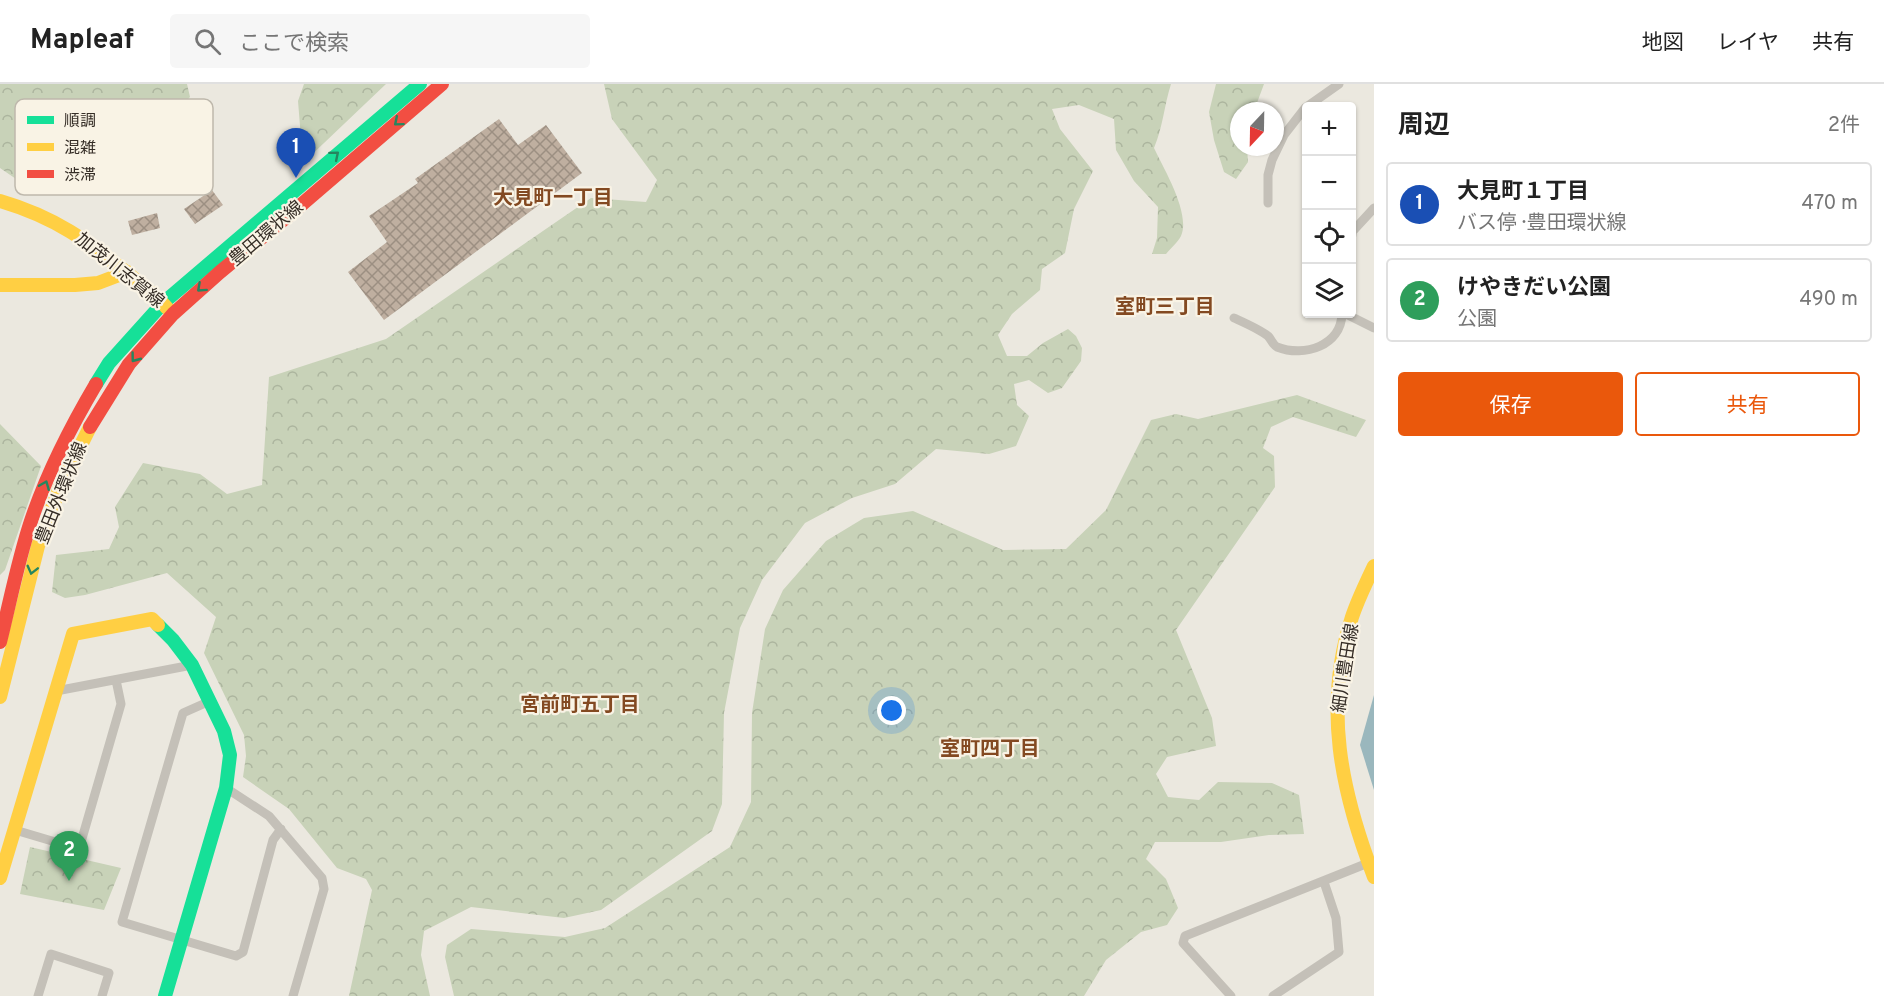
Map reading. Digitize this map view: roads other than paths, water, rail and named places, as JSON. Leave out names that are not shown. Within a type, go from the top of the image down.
[{"type":"street","name":"豊田環状線","points":[[163,303],[420,84]]},
{"type":"street","name":"豊田環状線","points":[[173,314],[212,278],[442,84]]},
{"type":"street","points":[[1268,203],[1268,175],[1272,160],[1284,135],[1305,108],[1339,84]]},
{"type":"street","name":"加茂川志賀線","points":[[0,201],[57,221],[88,240],[173,314]]},
{"type":"street","points":[[1356,228],[1374,208]]},
{"type":"street","points":[[0,285],[98,283],[127,272]]},
{"type":"street","name":"豊田外環状線","points":[[0,642],[31,522],[58,454],[72,425],[109,363],[163,303]]},
{"type":"street","name":"豊田外環状線","points":[[0,697],[43,528],[72,460],[98,411],[152,336],[173,314]]},
{"type":"street","points":[[1234,318],[1268,337],[1275,346],[1292,351],[1323,346],[1335,337],[1343,318]]},
{"type":"street","points":[[1353,318],[1374,328]]},
{"type":"street","name":"細川豊田線","points":[[1374,566],[1352,617],[1344,649],[1337,708],[1340,766],[1351,816],[1374,877]]},
{"type":"street","points":[[0,878],[73,634],[152,619],[173,640],[192,665],[224,731],[230,755],[226,788],[165,996]]},
{"type":"street","points":[[56,691],[192,665]]},
{"type":"street","points":[[15,830],[79,849],[121,704],[116,680]]},
{"type":"street","points":[[210,701],[183,713],[122,922],[236,956],[243,952],[273,840],[281,829]]},
{"type":"street","points":[[226,788],[269,816],[322,878],[324,889],[293,996]]},
{"type":"street","points":[[1231,996],[1183,943],[1185,936],[1368,864]]},
{"type":"street","points":[[1273,996],[1340,952],[1336,918],[1324,882]]},
{"type":"street","points":[[38,996],[51,954],[109,973],[102,996]]},
{"type":"water","points":[[1374,695],[1374,790],[1360,745]]},
{"type":"place","name":"大見町１丁目","points":[[296,178]]},
{"type":"place","name":"けやきだい公園","points":[[69,881]]},
{"type":"district","name":"大見町一丁目","points":[[553,197]]},
{"type":"district","name":"室町三丁目","points":[[1165,306]]},
{"type":"district","name":"宮前町五丁目","points":[[580,704]]},
{"type":"district","name":"室町四丁目","points":[[990,748]]}]
